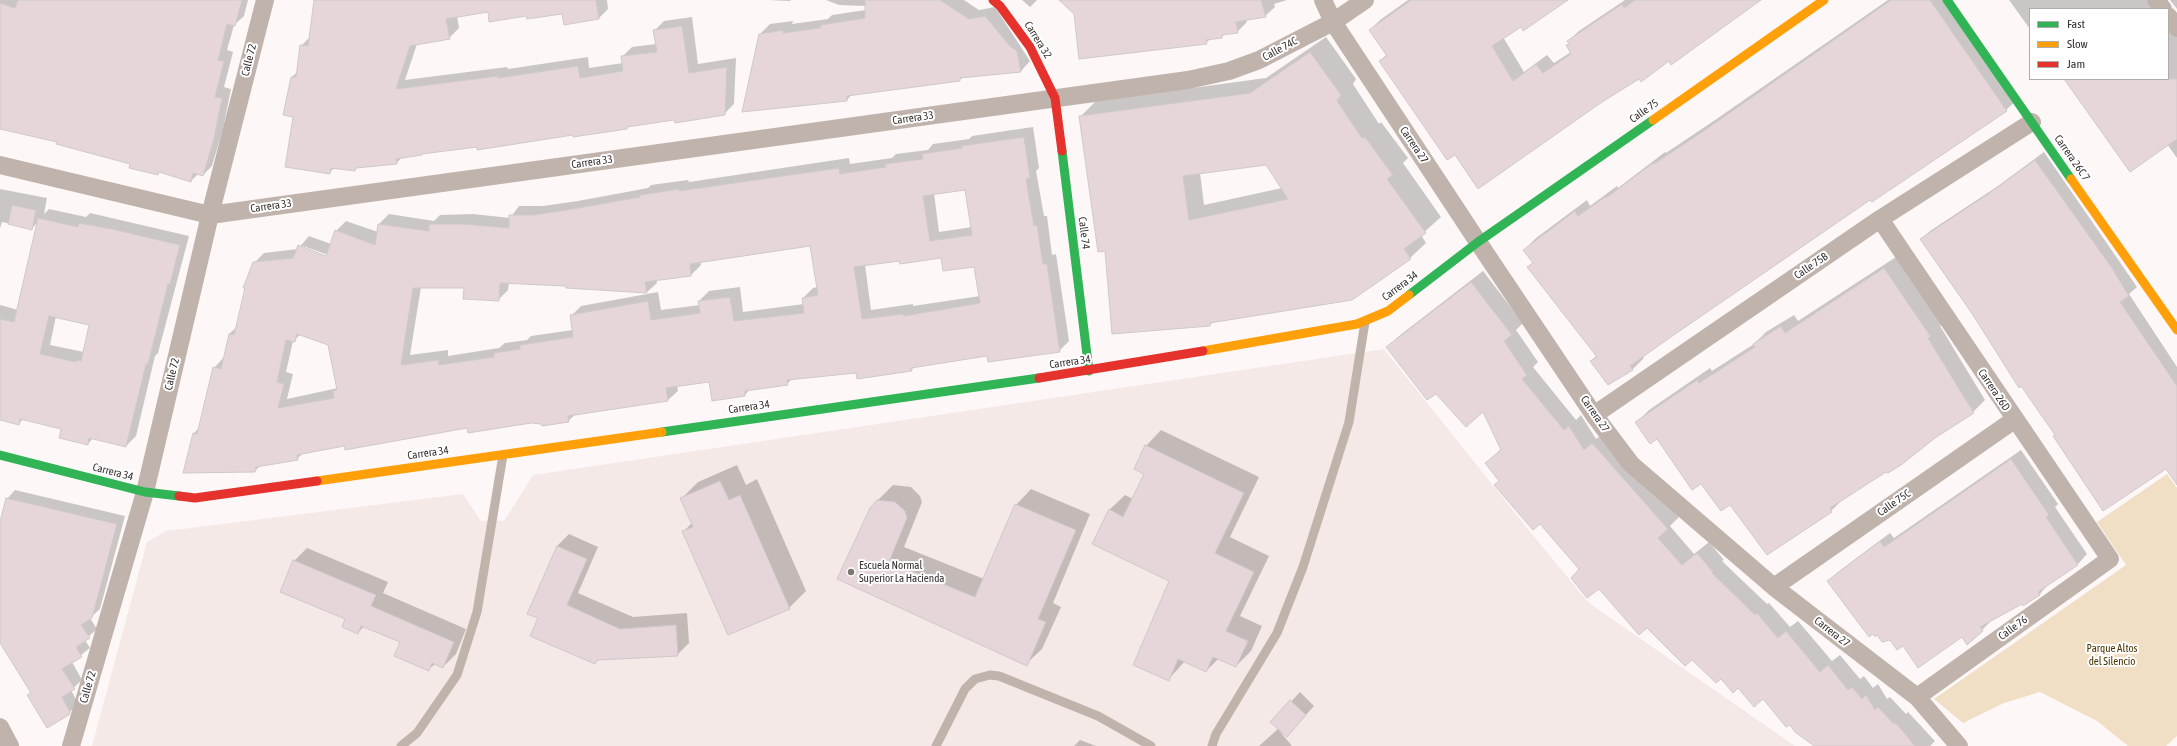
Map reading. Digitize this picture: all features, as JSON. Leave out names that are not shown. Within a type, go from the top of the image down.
[{"type":"street","name":"Calle 72","points":[[71,746],[145,492],[210,215],[265,0]]},
{"type":"street","name":"Carrera 32","points":[[993,0],[1000,6],[1030,47],[1055,98]]},
{"type":"street","name":"Carrera 27","points":[[1323,0],[1333,22],[1478,242],[1594,415],[1631,464],[1774,587],[1917,697],[1959,746]]},
{"type":"street","name":"Calle 74C","points":[[1188,80],[1229,70],[1259,60],[1333,22],[1365,0]]},
{"type":"street","name":"Calle 75","points":[[1478,242],[1824,0]]},
{"type":"street","name":"Carrera 26C 7","points":[[1947,0],[2177,330]]},
{"type":"street","points":[[2156,0],[2162,8]]},
{"type":"street","points":[[2169,17],[2177,28]]},
{"type":"street","name":"Carrera 33","points":[[0,165],[210,215],[1188,80]]},
{"type":"street","name":"Calle 74","points":[[1055,98],[1089,371]]},
{"type":"street","name":"Calle 75B","points":[[1594,415],[1880,219],[2032,122]]},
{"type":"street","name":"Carrera 26D","points":[[1880,219],[2014,420],[2110,559]]},
{"type":"street","name":"Carrera 34","points":[[0,455],[145,492],[195,498],[1089,371],[1357,324],[1388,311],[1478,242]]},
{"type":"street","name":"Calle 75C","points":[[1774,587],[2014,420]]},
{"type":"street","name":"Calle 76","points":[[1917,697],[2110,559]]},
{"type":"street","points":[[0,727],[10,746]]},
{"type":"lane","points":[[1212,746],[1216,734],[1276,633],[1303,567],[1348,422],[1365,320]]},
{"type":"lane","points":[[401,746],[417,733],[457,675],[477,612],[503,454]]},
{"type":"lane","points":[[936,746],[965,689],[975,678],[990,675],[999,676],[1098,716],[1151,746]]},
{"type":"shaded area","name":"Escuela Normal Superior La Hacienda","points":[[1384,349],[1589,603],[1795,746],[92,746],[147,542],[166,531],[463,494],[481,521],[504,521],[533,475]]},
{"type":"green space","name":"Parque Altos del Silencio","points":[[2167,474],[2177,488],[2177,736],[2166,746],[2128,746],[2097,721],[2040,692],[2004,703],[1963,723],[1934,699],[2126,565],[2097,522]]},
{"type":"building","points":[[18,0],[242,0],[235,26],[227,24],[218,60],[224,61],[215,97],[222,98],[214,139],[203,176],[193,173],[191,182],[159,172],[158,175],[129,168],[130,164],[56,144],[57,142],[0,129],[0,3],[15,8]]},
{"type":"building","points":[[314,0],[596,0],[599,19],[564,25],[562,14],[527,19],[526,16],[489,22],[488,12],[446,19],[450,39],[410,46],[396,89],[498,76],[498,78],[578,66],[580,78],[623,71],[621,56],[657,52],[653,30],[682,26],[689,73],[727,67],[725,115],[675,123],[674,120],[627,127],[627,129],[573,137],[573,135],[477,150],[477,147],[422,154],[396,159],[397,164],[356,168],[355,171],[331,168],[330,174],[285,167],[293,117],[283,115],[291,77],[296,77],[300,45],[308,46]]},
{"type":"building","points":[[865,0],[940,0],[969,19],[985,16],[1010,46],[1017,51],[1021,72],[960,78],[960,81],[847,96],[847,101],[742,112],[759,34],[784,30],[783,33],[820,28],[821,25],[865,18]]},
{"type":"building","points":[[1059,0],[1261,0],[1266,17],[1236,22],[1238,33],[1222,35],[1222,38],[1206,40],[1207,44],[1079,59],[1074,14]]},
{"type":"building","points":[[1411,0],[1568,0],[1523,31],[1521,27],[1492,46],[1513,81],[1536,64],[1543,73],[1571,54],[1566,45],[1569,44],[1567,41],[1622,4],[1624,8],[1635,0],[1761,0],[1671,65],[1669,61],[1641,82],[1639,79],[1602,102],[1478,189],[1455,155],[1447,160],[1379,61],[1387,56],[1369,30]]},
{"type":"building","points":[[1891,0],[1930,0],[2007,111],[1872,202],[1870,200],[1668,339],[1630,366],[1633,370],[1608,385],[1590,361],[1597,357],[1527,267],[1533,263],[1523,250],[1575,211],[1578,216],[1605,197],[1606,198],[1653,163],[1654,164],[1705,130]]},
{"type":"building","points":[[1310,52],[1341,95],[1337,101],[1362,138],[1365,137],[1393,175],[1387,179],[1426,233],[1404,249],[1411,259],[1352,300],[1210,323],[1210,326],[1112,334],[1105,251],[1098,252],[1079,116],[1250,93]],"holes":[[[1266,165],[1288,199],[1189,220],[1183,176]]]},
{"type":"building","points":[[2177,79],[2177,139],[2130,172],[2065,80]]},
{"type":"building","points":[[1024,137],[1030,178],[1026,179],[1034,226],[1037,225],[1043,264],[1047,264],[1060,352],[988,362],[987,356],[911,368],[912,371],[857,379],[856,373],[787,380],[788,385],[745,391],[745,396],[712,401],[709,382],[666,388],[668,401],[568,416],[569,422],[542,426],[541,424],[531,423],[468,433],[467,428],[345,450],[344,446],[297,455],[298,460],[256,467],[255,472],[183,473],[193,433],[197,434],[213,367],[221,369],[229,334],[234,335],[245,288],[243,288],[253,262],[293,258],[298,245],[326,256],[335,230],[375,245],[378,224],[429,231],[429,224],[463,224],[509,228],[509,215],[532,215],[679,189],[679,191],[839,168],[840,174],[886,167],[885,164],[923,159],[922,154],[962,148],[961,146]],"holes":[[[965,190],[972,235],[930,241],[923,196]],[[810,246],[818,295],[802,298],[804,313],[734,321],[730,297],[698,301],[700,313],[651,320],[648,301],[570,315],[573,337],[520,345],[520,349],[494,353],[494,357],[439,365],[438,360],[401,365],[413,288],[464,288],[463,299],[499,301],[500,283],[565,286],[566,288],[647,293],[645,282],[691,276],[690,264]],[[941,258],[943,271],[974,267],[980,303],[904,316],[903,314],[862,319],[854,267],[899,261],[900,264]],[[297,334],[328,345],[337,390],[333,391],[334,398],[278,408],[284,384],[277,382],[286,340],[295,342]]]},
{"type":"building","points":[[2035,160],[2112,268],[2129,296],[2120,302],[2177,386],[2177,485],[2166,469],[2103,511],[2053,436],[2055,435],[2021,386],[2019,388],[1971,312],[1920,239],[1988,194]]},
{"type":"building","points":[[12,205],[36,210],[32,230],[8,224]]},
{"type":"building","points":[[38,218],[78,227],[79,223],[112,229],[180,245],[170,284],[168,284],[148,364],[146,364],[126,447],[89,438],[88,445],[59,438],[61,429],[20,419],[19,425],[0,420],[0,319],[14,322]],"holes":[[[49,316],[89,325],[81,361],[77,360],[76,362],[40,354]]]},
{"type":"building","points":[[1884,268],[1931,337],[1928,338],[1974,413],[1935,438],[1901,465],[1888,473],[1886,472],[1830,508],[1832,512],[1767,555],[1730,505],[1721,511],[1701,484],[1692,490],[1657,439],[1650,444],[1635,422],[1697,380],[1699,383],[1755,347],[1753,344],[1781,326],[1785,333]]},
{"type":"building","points":[[1471,282],[1512,335],[1504,341],[1527,375],[1522,379],[1564,430],[1569,426],[1584,450],[1592,443],[1668,529],[1658,538],[1682,565],[1697,553],[1713,572],[1712,573],[1755,615],[1757,613],[1778,638],[1786,631],[1820,672],[1828,665],[1848,690],[1852,687],[1862,699],[1866,695],[1875,710],[1878,707],[1894,724],[1896,723],[1915,746],[1814,746],[1795,732],[1790,725],[1786,727],[1763,699],[1754,707],[1738,688],[1733,693],[1721,679],[1716,683],[1692,660],[1685,666],[1647,628],[1639,635],[1599,589],[1587,598],[1571,578],[1579,569],[1540,524],[1533,530],[1494,485],[1499,481],[1485,463],[1501,450],[1483,412],[1466,427],[1436,394],[1427,400],[1386,347]]},
{"type":"building","points":[[1145,445],[1244,493],[1215,553],[1254,572],[1226,631],[1248,641],[1236,667],[1213,657],[1206,672],[1178,659],[1169,681],[1133,665],[1169,581],[1092,544],[1109,509],[1123,517],[1144,474],[1134,469]]},
{"type":"building","points":[[2011,459],[2049,515],[2046,517],[2078,565],[2038,592],[2040,595],[2023,606],[2022,604],[1980,627],[1983,631],[1967,645],[1962,637],[1918,668],[1903,646],[1897,650],[1890,640],[1882,642],[1877,635],[1875,637],[1873,634],[1869,637],[1827,581],[1880,541],[1884,547]]},
{"type":"building","points":[[720,481],[729,500],[740,495],[790,609],[728,635],[682,531],[693,527],[680,498]]},
{"type":"building","points":[[6,498],[117,524],[92,618],[81,625],[90,638],[76,647],[82,657],[62,669],[75,689],[62,697],[70,712],[69,715],[47,728],[27,695],[31,693],[0,643],[0,522]]},
{"type":"building","points":[[877,500],[895,502],[905,511],[907,518],[889,562],[975,597],[1015,504],[1076,530],[1038,619],[1046,622],[1027,666],[837,579],[870,508]]},
{"type":"building","points":[[557,546],[587,559],[567,605],[620,629],[676,625],[678,656],[597,660],[595,664],[530,636],[538,618],[527,614]]},
{"type":"building","points":[[293,560],[376,595],[371,606],[454,642],[443,668],[432,663],[429,671],[394,656],[400,642],[361,626],[358,634],[342,627],[345,619],[280,592]]},
{"type":"building","points":[[1290,700],[1306,715],[1287,737],[1270,722]]},
{"type":"traffic: fast","points":[[1947,0],[2071,179]]},
{"type":"traffic: fast","points":[[1409,295],[1478,242],[1653,120]]},
{"type":"traffic: fast","points":[[1062,151],[1089,371]]},
{"type":"traffic: fast","points":[[662,432],[1039,378]]},
{"type":"traffic: fast","points":[[0,455],[145,492],[179,496]]},
{"type":"traffic: slow","points":[[1653,120],[1824,0]]},
{"type":"traffic: slow","points":[[2071,179],[2177,330]]},
{"type":"traffic: slow","points":[[1203,351],[1357,324],[1388,311],[1409,295]]},
{"type":"traffic: slow","points":[[317,481],[662,432]]},
{"type":"traffic: jam","points":[[993,0],[1000,6],[1030,47],[1055,98],[1062,151]]},
{"type":"traffic: jam","points":[[1039,378],[1203,351]]},
{"type":"traffic: jam","points":[[179,496],[195,498],[317,481]]},
{"type":"place","name":"Escuela Normal Superior La Hacienda","points":[[851,572]]}]
